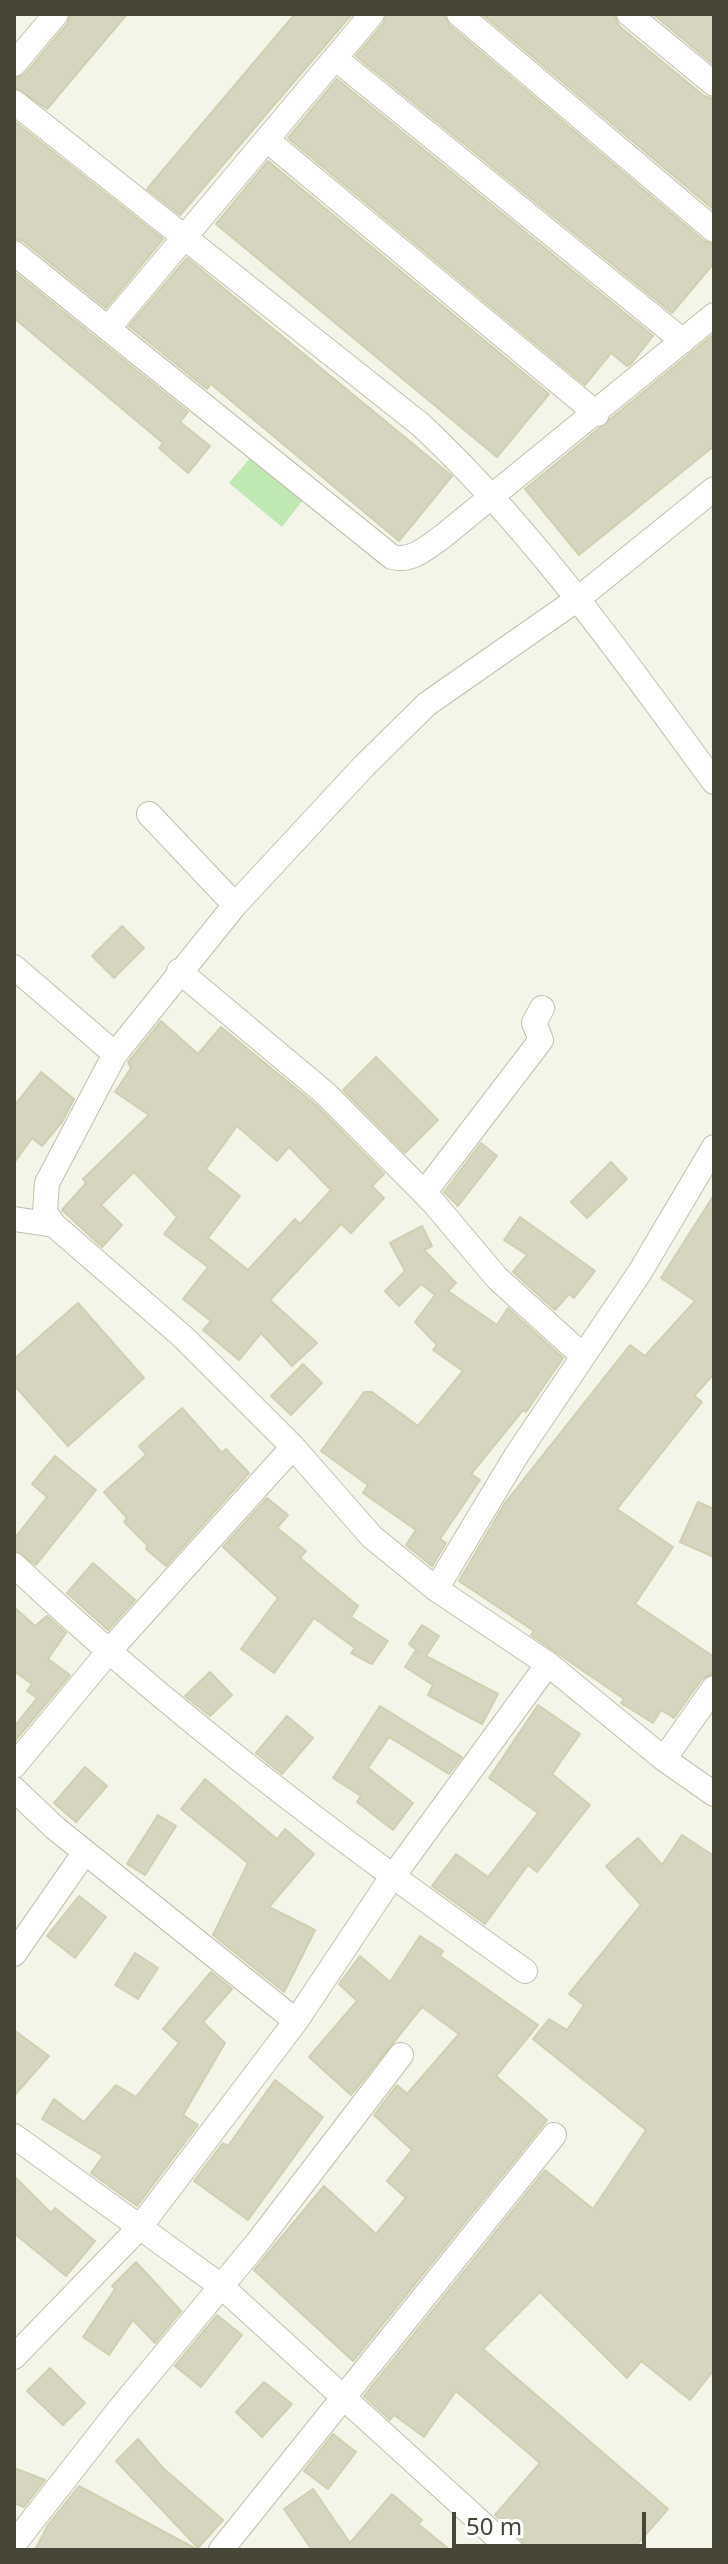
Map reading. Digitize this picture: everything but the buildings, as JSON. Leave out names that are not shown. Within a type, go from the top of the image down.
[{"type":"street","points":[[14,64],[56,14]]},
{"type":"street","points":[[110,326],[372,14]]},
{"type":"street","points":[[459,14],[714,230]]},
{"type":"street","points":[[629,14],[714,84]]},
{"type":"street","points":[[335,58],[683,341]]},
{"type":"street","points":[[14,102],[421,425],[492,496],[579,598],[714,781]]},
{"type":"street","points":[[267,140],[597,414]]},
{"type":"street","points":[[14,253],[110,326],[392,557],[414,556],[597,414],[714,315]]},
{"type":"street","points":[[714,489],[579,598],[427,704],[235,905],[115,1054],[47,1183],[45,1212],[54,1225],[182,1336],[293,1447],[372,1537],[436,1589],[548,1664],[664,1759],[714,1794]]},
{"type":"street","points":[[149,814],[235,905]]},
{"type":"street","points":[[14,967],[115,1054]]},
{"type":"street","points":[[179,971],[326,1094],[424,1193],[497,1278],[582,1355]]},
{"type":"street","points":[[424,1193],[541,1040],[534,1023],[542,1008]]},
{"type":"street","points":[[436,1589],[582,1355],[640,1272],[714,1147]]},
{"type":"street","points":[[14,1219],[54,1225]]},
{"type":"street","points":[[14,1766],[110,1650],[293,1447]]},
{"type":"street","points":[[14,1565],[198,1726],[392,1877],[525,1971]]},
{"type":"street","points":[[14,2357],[140,2227],[296,2021],[392,1877],[548,1664]]},
{"type":"street","points":[[664,1759],[714,1688]]},
{"type":"street","points":[[14,1789],[85,1852],[296,2021]]},
{"type":"street","points":[[14,1954],[85,1852]]},
{"type":"street","points":[[14,2544],[401,2055]]},
{"type":"street","points":[[221,2550],[554,2135]]},
{"type":"street","points":[[14,2136],[221,2286],[511,2550]]},
{"type":"green space","points":[[251,457],[303,500],[282,527],[229,483]]}]
